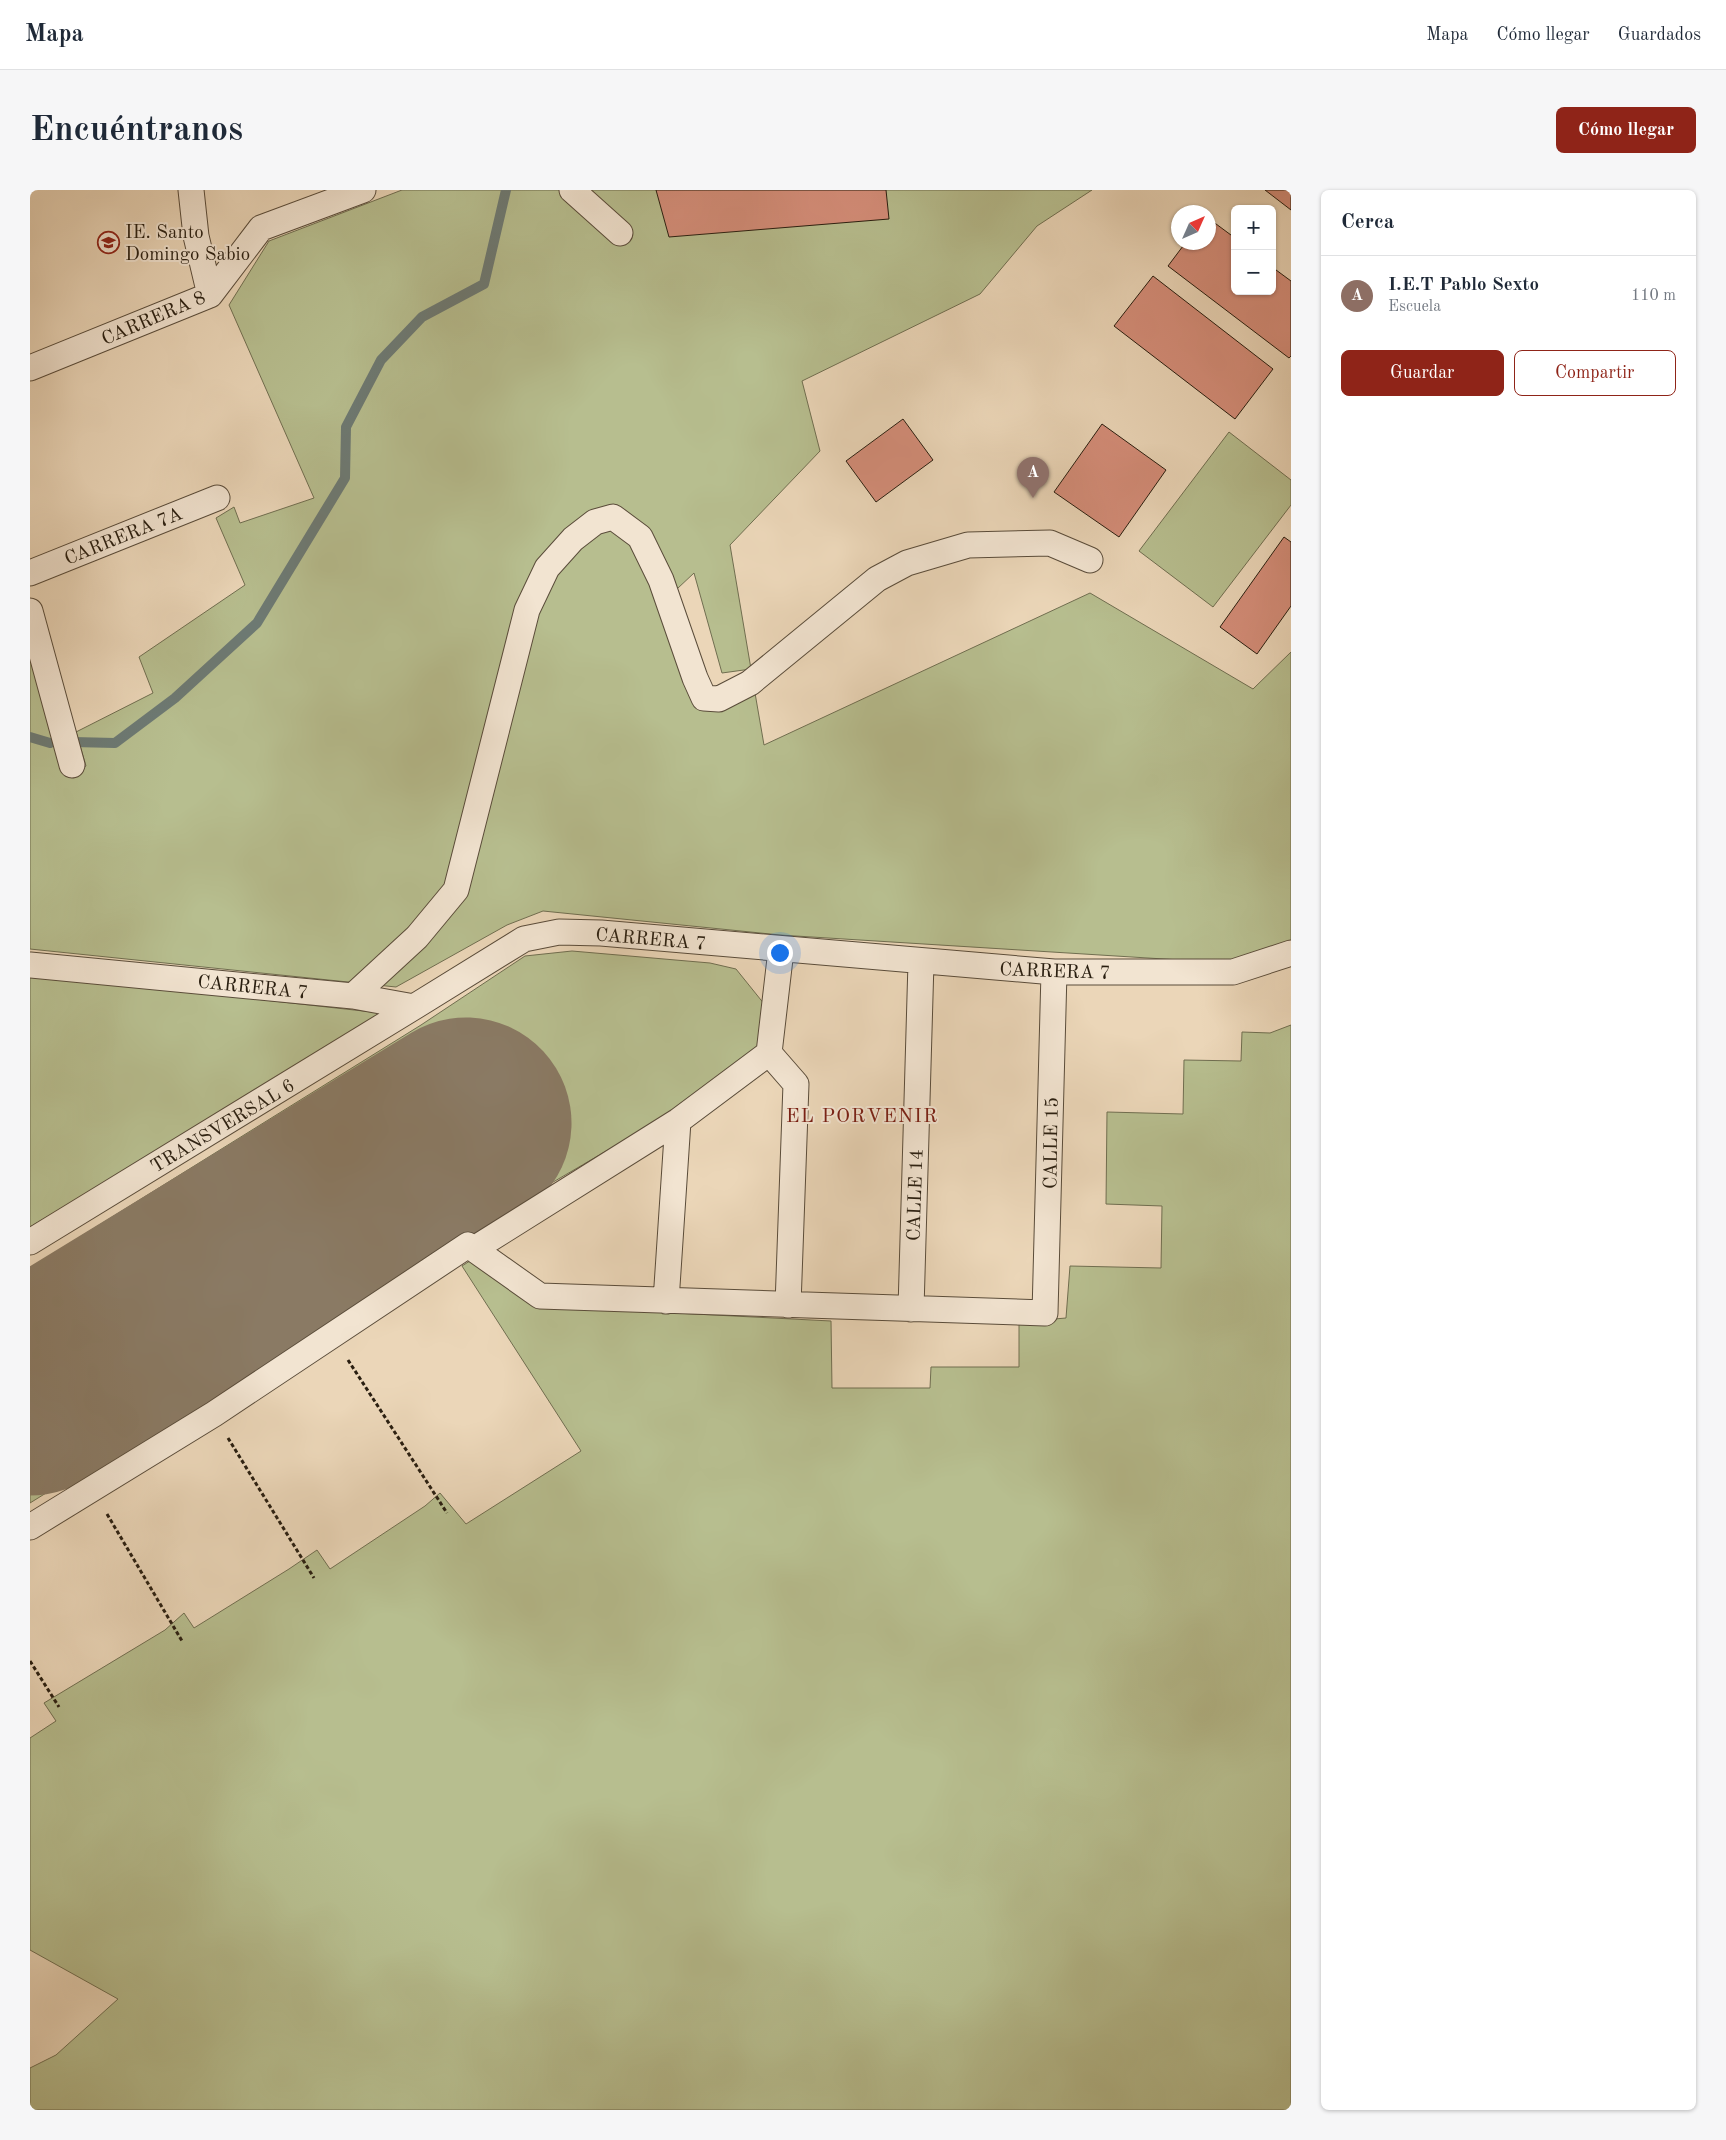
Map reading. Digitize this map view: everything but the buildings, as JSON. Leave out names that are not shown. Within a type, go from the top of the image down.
[{"type":"street","points":[[191,190],[196,236],[210,295]]},
{"type":"street","name":"CARRERA 8","points":[[30,368],[210,295],[261,228],[363,190]]},
{"type":"street","points":[[572,190],[620,233]]},
{"type":"street","name":"CARRERA 7A","points":[[30,573],[217,498]]},
{"type":"street","points":[[353,996],[417,937],[456,890],[527,610],[547,568],[573,539],[595,522],[613,517],[640,537],[661,580],[695,678],[704,698],[719,700],[750,682],[877,579],[907,563],[968,545],[1041,543],[1050,543],[1090,560]]},
{"type":"street","points":[[30,611],[72,765]]},
{"type":"street","name":"CARRERA 7","points":[[30,964],[353,996],[414,1007],[524,939],[559,932],[601,933],[1054,972],[1233,972],[1291,953]]},
{"type":"street","points":[[474,1249],[678,1120],[768,1052],[781,950]]},
{"type":"street","name":"CALLE 14","points":[[911,1309],[921,962]]},
{"type":"street","name":"CALLE 15","points":[[911,1309],[1045,1313],[1054,972]]},
{"type":"street","name":"TRANSVERSAL 6","points":[[30,1242],[414,1007]]},
{"type":"street","points":[[768,1052],[796,1084],[788,1305]]},
{"type":"street","points":[[666,1301],[678,1120]]},
{"type":"street","points":[[30,1527],[214,1414],[468,1245],[540,1296],[911,1309]]},
{"type":"path","points":[[332,1336],[447,1513]]},
{"type":"path","points":[[214,1414],[314,1578]]},
{"type":"path","points":[[92,1490],[182,1641]]},
{"type":"path","points":[[30,1661],[59,1707]]},
{"type":"green space","points":[[402,190],[560,190],[617,242],[582,190],[1092,190],[1037,226],[980,294],[802,381],[820,451],[730,545],[751,669],[722,673],[694,573],[661,604],[700,705],[755,693],[764,745],[1090,593],[1253,689],[1291,652],[1291,941],[1228,963],[780,935],[543,911],[507,925],[396,987],[30,949],[30,638],[70,776],[86,766],[76,732],[153,693],[139,657],[245,585],[216,518],[234,507],[240,523],[314,498],[229,305],[269,241]]},
{"type":"green space","points":[[1229,432],[1291,480],[1291,505],[1213,607],[1139,551]]},
{"type":"green space","points":[[572,951],[710,963],[736,969],[765,1005],[762,1049],[656,1121],[306,1331],[30,1503],[30,1268],[421,1025],[525,956]]},
{"type":"green space","points":[[30,974],[390,1014],[30,1227]]},
{"type":"green space","points":[[1291,1025],[1291,2110],[30,2110],[30,2068],[56,2055],[118,1999],[30,1950],[30,1738],[56,1721],[44,1703],[165,1630],[184,1613],[194,1628],[317,1550],[330,1569],[425,1506],[440,1493],[466,1524],[581,1451],[462,1266],[473,1259],[538,1306],[831,1321],[832,1388],[930,1388],[931,1367],[1019,1367],[1019,1322],[1066,1318],[1070,1266],[1161,1268],[1162,1206],[1106,1204],[1107,1112],[1183,1114],[1184,1060],[1241,1061],[1242,1032],[1270,1033]]},
{"type":"waterway","points":[[73,742],[115,743],[175,698],[257,623],[345,478],[346,427],[381,360],[422,317],[484,284],[506,190]]},
{"type":"waterway","points":[[30,737],[50,743]]},
{"type":"runway","points":[[30,1390],[466,1123]]},
{"type":"place","name":"IE. Santo Domingo Sabio","points":[[109,242]]},
{"type":"place","name":"I.E.T Pablo Sexto","points":[[1033,498]]},
{"type":"district","name":"EL PORVENIR","points":[[862,1115]]}]
